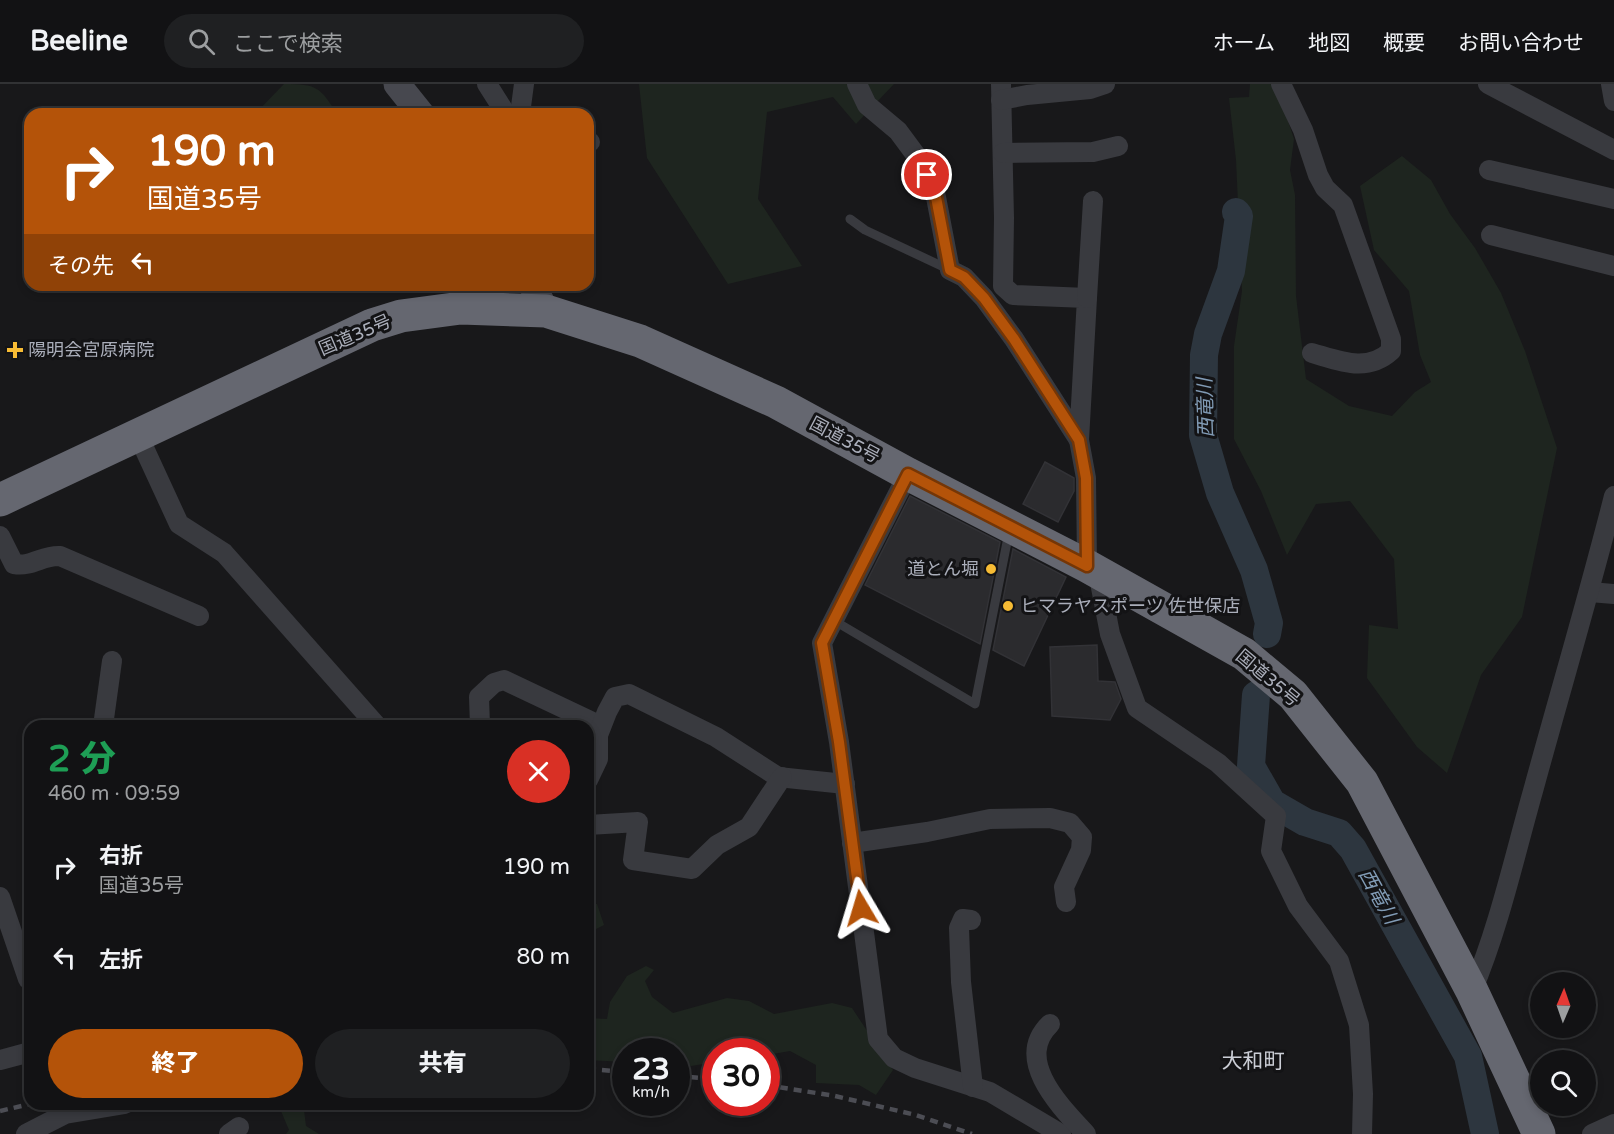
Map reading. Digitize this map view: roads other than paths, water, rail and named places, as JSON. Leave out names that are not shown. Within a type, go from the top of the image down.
[{"type":"highway","name":"国道35号","points":[[0,500],[382,322],[401,316],[539,298],[776,402],[908,474],[1092,569],[1244,654],[1293,695],[1362,782],[1472,991],[1539,1134]]},
{"type":"street","points":[[396,84],[416,108]]},
{"type":"street","points":[[487,84],[502,108]]},
{"type":"street","points":[[521,108],[524,84]]},
{"type":"street","points":[[857,84],[867,105],[898,131],[918,158],[935,192],[950,270],[964,277],[984,298],[1014,339],[1079,440]]},
{"type":"street","points":[[1087,298],[1013,296],[1003,286],[1001,92],[1027,94],[1090,89],[1105,84]]},
{"type":"street","points":[[1281,84],[1303,130],[1318,175],[1325,188],[1343,205],[1391,339],[1391,351],[1384,358],[1368,364],[1355,365],[1312,353]]},
{"type":"street","points":[[1488,84],[1614,150]]},
{"type":"street","points":[[1611,84],[1614,101]]},
{"type":"street","points":[[1003,153],[1093,152],[1118,146]]},
{"type":"street","points":[[1489,170],[1614,199]]},
{"type":"street","points":[[1093,201],[1079,440],[1086,478],[1092,569],[1110,634],[1137,708],[1218,763],[1276,816],[1271,851],[1298,906],[1339,961],[1359,1025],[1363,1094],[1362,1134]]},
{"type":"street","points":[[1491,234],[1614,266]]},
{"type":"street","points":[[138,435],[178,524],[224,553],[372,720]]},
{"type":"street","points":[[908,474],[822,643],[845,784],[879,1039],[894,1058],[990,1092],[1060,1134]]},
{"type":"street","points":[[1472,991],[1487,955],[1565,673],[1590,592],[1614,496]]},
{"type":"street","points":[[0,536],[14,564],[25,566],[51,555],[60,556],[199,616]]},
{"type":"street","points":[[1590,592],[1614,594]]},
{"type":"street","points":[[105,720],[112,661]]},
{"type":"street","points":[[480,720],[479,697],[494,683],[504,680],[588,720]]},
{"type":"street","points":[[594,767],[598,759],[598,735],[601,726],[615,697],[629,694],[716,737],[778,777],[845,784]]},
{"type":"street","points":[[594,723],[601,726]]},
{"type":"street","points":[[594,825],[638,822],[633,860],[692,869],[717,845],[749,827],[782,777]]},
{"type":"street","points":[[852,843],[927,832],[990,819],[1050,818],[1070,823],[1082,837],[1081,850],[1064,887],[1066,902]]},
{"type":"street","points":[[0,897],[24,967]]},
{"type":"street","points":[[971,920],[963,919],[959,928],[961,982],[973,1087]]},
{"type":"street","points":[[1050,1024],[1041,1033],[1038,1052],[1039,1070],[1046,1086],[1086,1134]]},
{"type":"street","points":[[0,1060],[24,1054]]},
{"type":"street","points":[[26,1134],[65,1114],[89,1110]]},
{"type":"street","points":[[1592,1134],[1614,1124]]},
{"type":"lane","points":[[850,219],[865,230],[950,270]]},
{"type":"lane","points":[[833,620],[975,704],[1010,527]]},
{"type":"waterway","name":"西竜川","points":[[1236,212],[1239,216],[1231,271],[1208,334],[1204,355],[1203,435],[1220,493],[1254,570],[1269,623],[1267,634]]},
{"type":"waterway","name":"西竜川","points":[[1256,695],[1251,766],[1272,803],[1305,822],[1339,833],[1353,849],[1468,1056],[1485,1134]]},
{"type":"railway","points":[[594,1069],[612,1071]]},
{"type":"railway","points":[[690,1077],[702,1078]]},
{"type":"railway","points":[[780,1087],[835,1096],[916,1115],[972,1134]]},
{"type":"railway","points":[[0,1111],[24,1105]]},
{"type":"place","name":"陽明会宮原病院","points":[[15,350]]},
{"type":"place","name":"道とん堀","points":[[991,569]]},
{"type":"place","name":"ヒマラヤスポーツ 佐世保店","points":[[1008,606]]},
{"type":"district","name":"大和町","points":[[1253,1061]]}]
